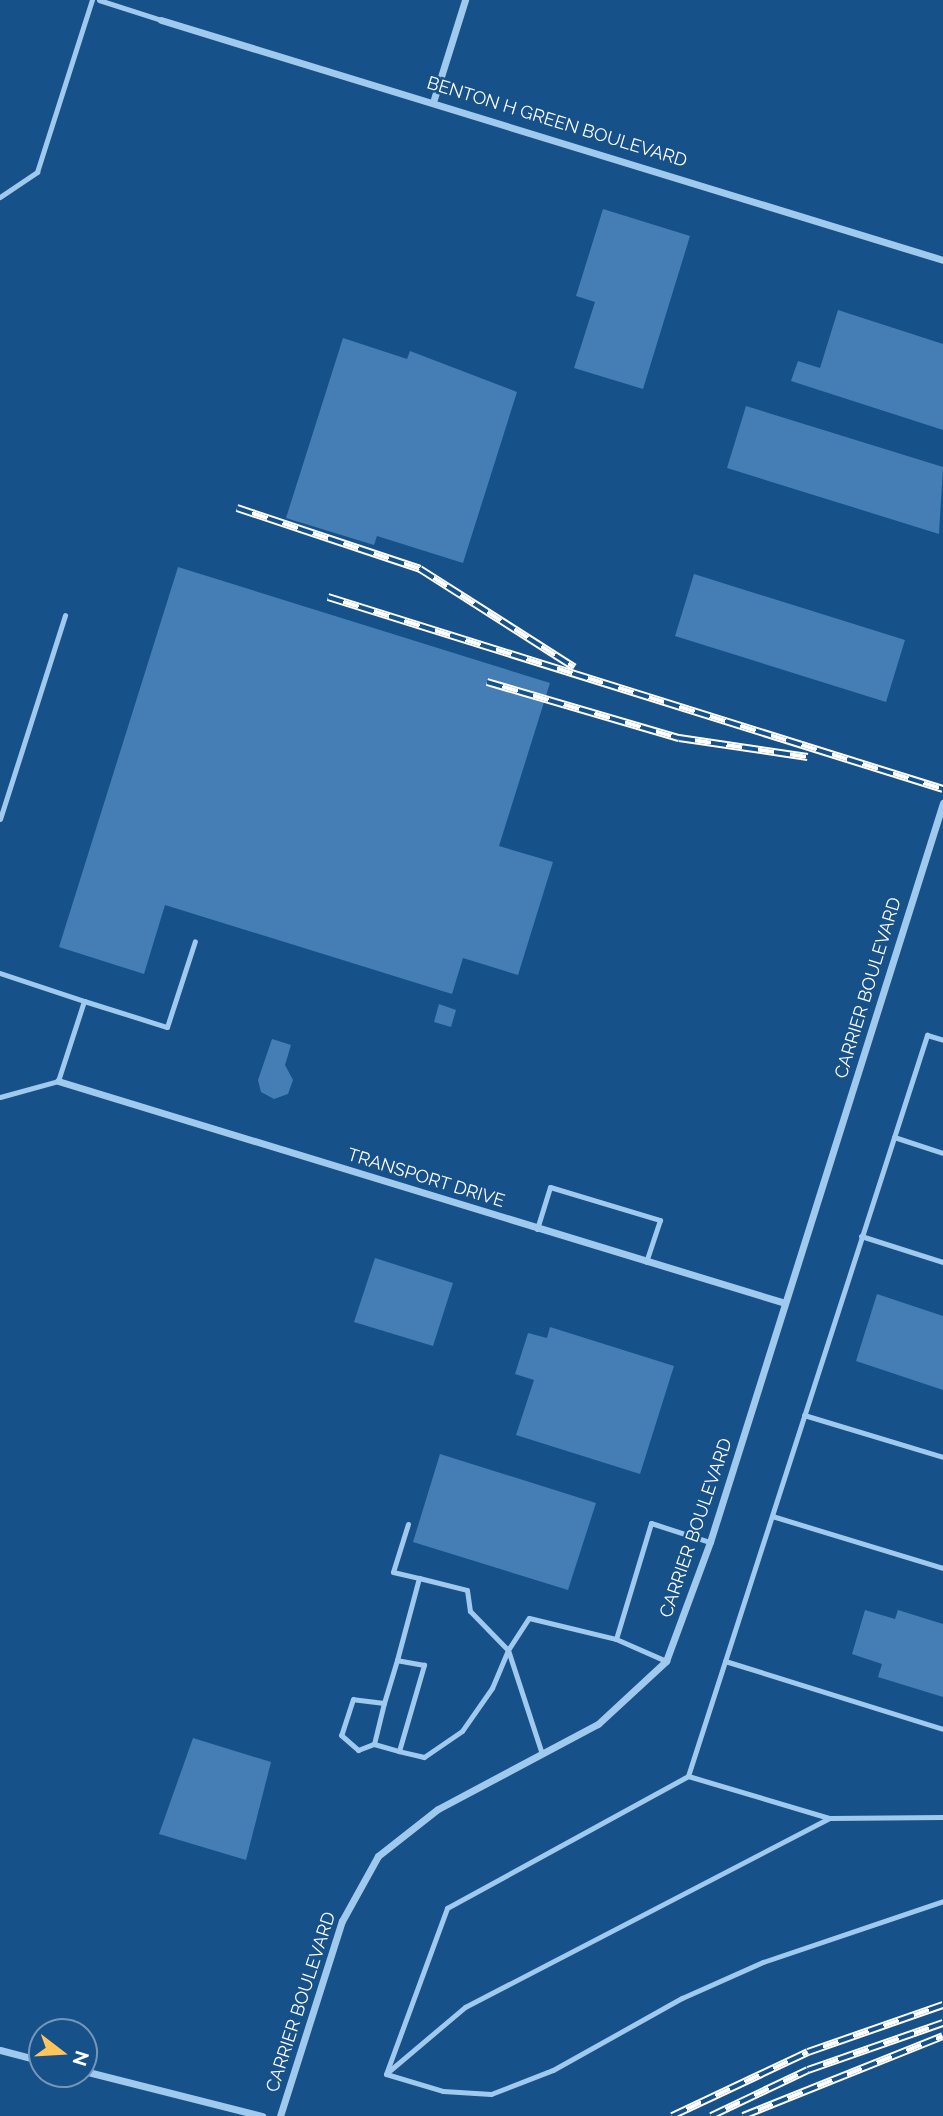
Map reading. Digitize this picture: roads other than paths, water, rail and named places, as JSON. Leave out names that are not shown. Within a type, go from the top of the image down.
[{"type":"street","points":[[434,99],[465,0]]},
{"type":"street","name":"BENTON H GREEN BOULEVARD","points":[[161,20],[434,99],[943,260]]},
{"type":"street","name":"CARRIER BOULEVARD","points":[[280,2116],[342,1921],[377,1856],[438,1809],[598,1724],[666,1661],[710,1542],[943,803]]},
{"type":"street","name":"TRANSPORT DRIVE","points":[[58,1081],[785,1303]]},
{"type":"street","points":[[0,2050],[28,2057]]},
{"type":"street","points":[[98,2075],[262,2116]]},
{"type":"lane","points":[[0,197],[37,172],[92,0]]},
{"type":"lane","points":[[99,0],[161,20]]},
{"type":"lane","points":[[0,818],[65,615]]},
{"type":"lane","points":[[0,973],[167,1027],[195,941]]},
{"type":"lane","points":[[0,1097],[58,1081],[84,1001]]},
{"type":"lane","points":[[386,2074],[447,1908],[688,1776],[927,1035],[943,1040]]},
{"type":"lane","points":[[894,1137],[943,1153]]},
{"type":"lane","points":[[537,1229],[550,1187],[660,1220],[646,1262]]},
{"type":"lane","points":[[861,1236],[943,1262]]},
{"type":"lane","points":[[804,1415],[943,1457]]},
{"type":"lane","points":[[772,1516],[943,1568]]},
{"type":"lane","points":[[616,1639],[650,1523],[710,1542]]},
{"type":"lane","points":[[408,1524],[393,1572],[467,1590],[470,1611],[508,1650],[542,1754]]},
{"type":"lane","points":[[374,1744],[419,1578]]},
{"type":"lane","points":[[384,1703],[353,1699],[341,1735],[358,1751],[374,1744],[424,1757],[462,1731],[492,1688],[508,1650],[529,1618],[616,1639],[666,1661]]},
{"type":"lane","points":[[397,1660],[424,1665],[399,1751]]},
{"type":"lane","points":[[725,1661],[943,1729]]},
{"type":"lane","points":[[688,1776],[829,1818],[943,1817]]},
{"type":"lane","points":[[386,2074],[465,2007],[829,1818]]},
{"type":"lane","points":[[386,2074],[443,2091],[491,2094],[553,2070],[682,1998],[763,1962],[943,1901]]},
{"type":"railway","points":[[237,508],[420,569],[574,667]]},
{"type":"railway","points":[[328,597],[943,789]]},
{"type":"railway","points":[[487,682],[679,738],[808,757]]},
{"type":"railway","points":[[672,2116],[808,2052],[943,2005]]},
{"type":"railway","points":[[711,2116],[808,2070],[943,2023]]},
{"type":"railway","points":[[743,2116],[943,2036]]}]
